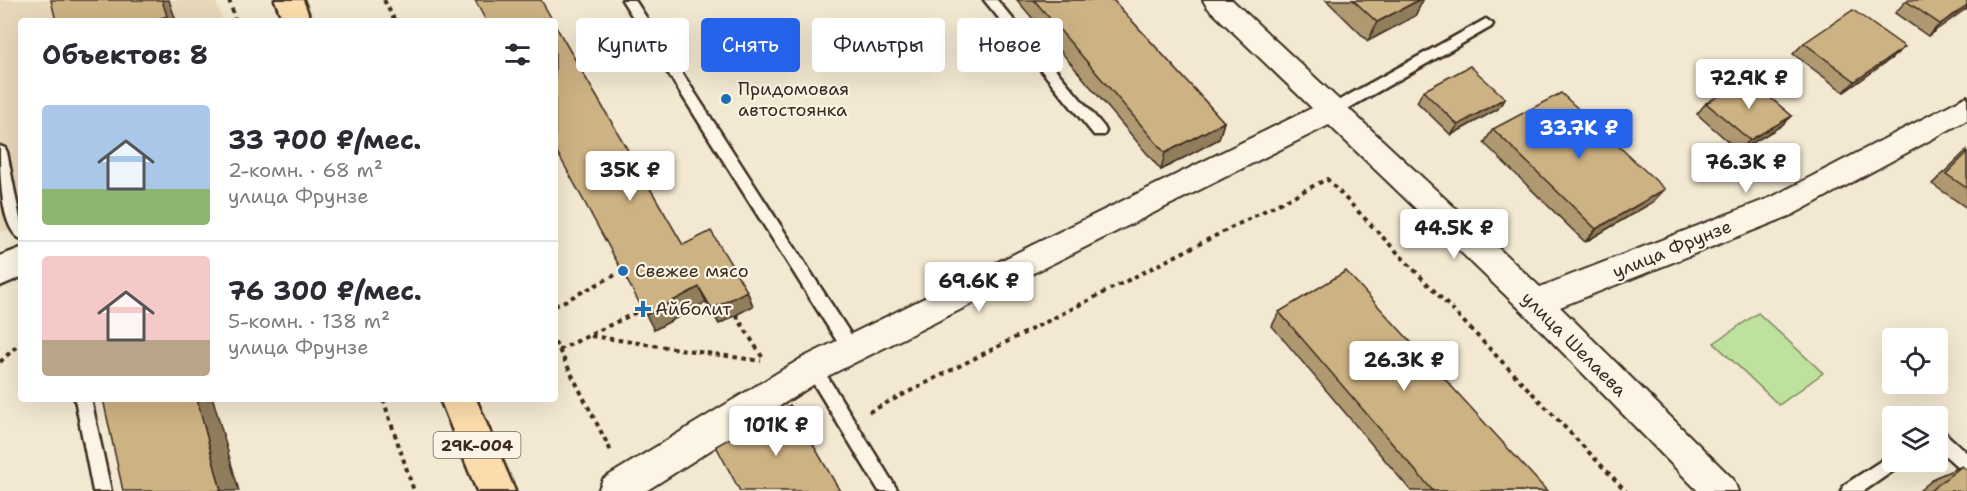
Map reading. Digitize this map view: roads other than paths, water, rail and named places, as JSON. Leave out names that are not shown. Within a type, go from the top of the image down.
[{"type":"main road","points":[[289,0],[296,18]]},
{"type":"main road","name":"29К-004","points":[[459,402],[496,491]]},
{"type":"street","name":"улица Шелаева","points":[[1216,0],[1535,303],[1721,491]]},
{"type":"street","name":"улица Фрунзе","points":[[1535,303],[1782,206],[1967,107]]},
{"type":"street","points":[[621,487],[813,368],[1332,111]]},
{"type":"street","points":[[0,271],[18,263]]},
{"type":"lane","points":[[628,0],[851,349]]},
{"type":"lane","points":[[990,0],[1100,131]]},
{"type":"lane","points":[[1332,111],[1486,24]]},
{"type":"lane","points":[[0,152],[14,227],[18,230]]},
{"type":"lane","points":[[813,368],[889,491]]},
{"type":"lane","points":[[84,402],[102,491]]},
{"type":"lane","points":[[1948,447],[1967,464]]},
{"type":"lane","points":[[1850,491],[1882,469]]},
{"type":"place","name":"Придомовая автостоянка","points":[[726,99]]},
{"type":"place","name":"Свежее мясо","points":[[623,271]]},
{"type":"place","name":"Айболит","points":[[643,309]]}]
